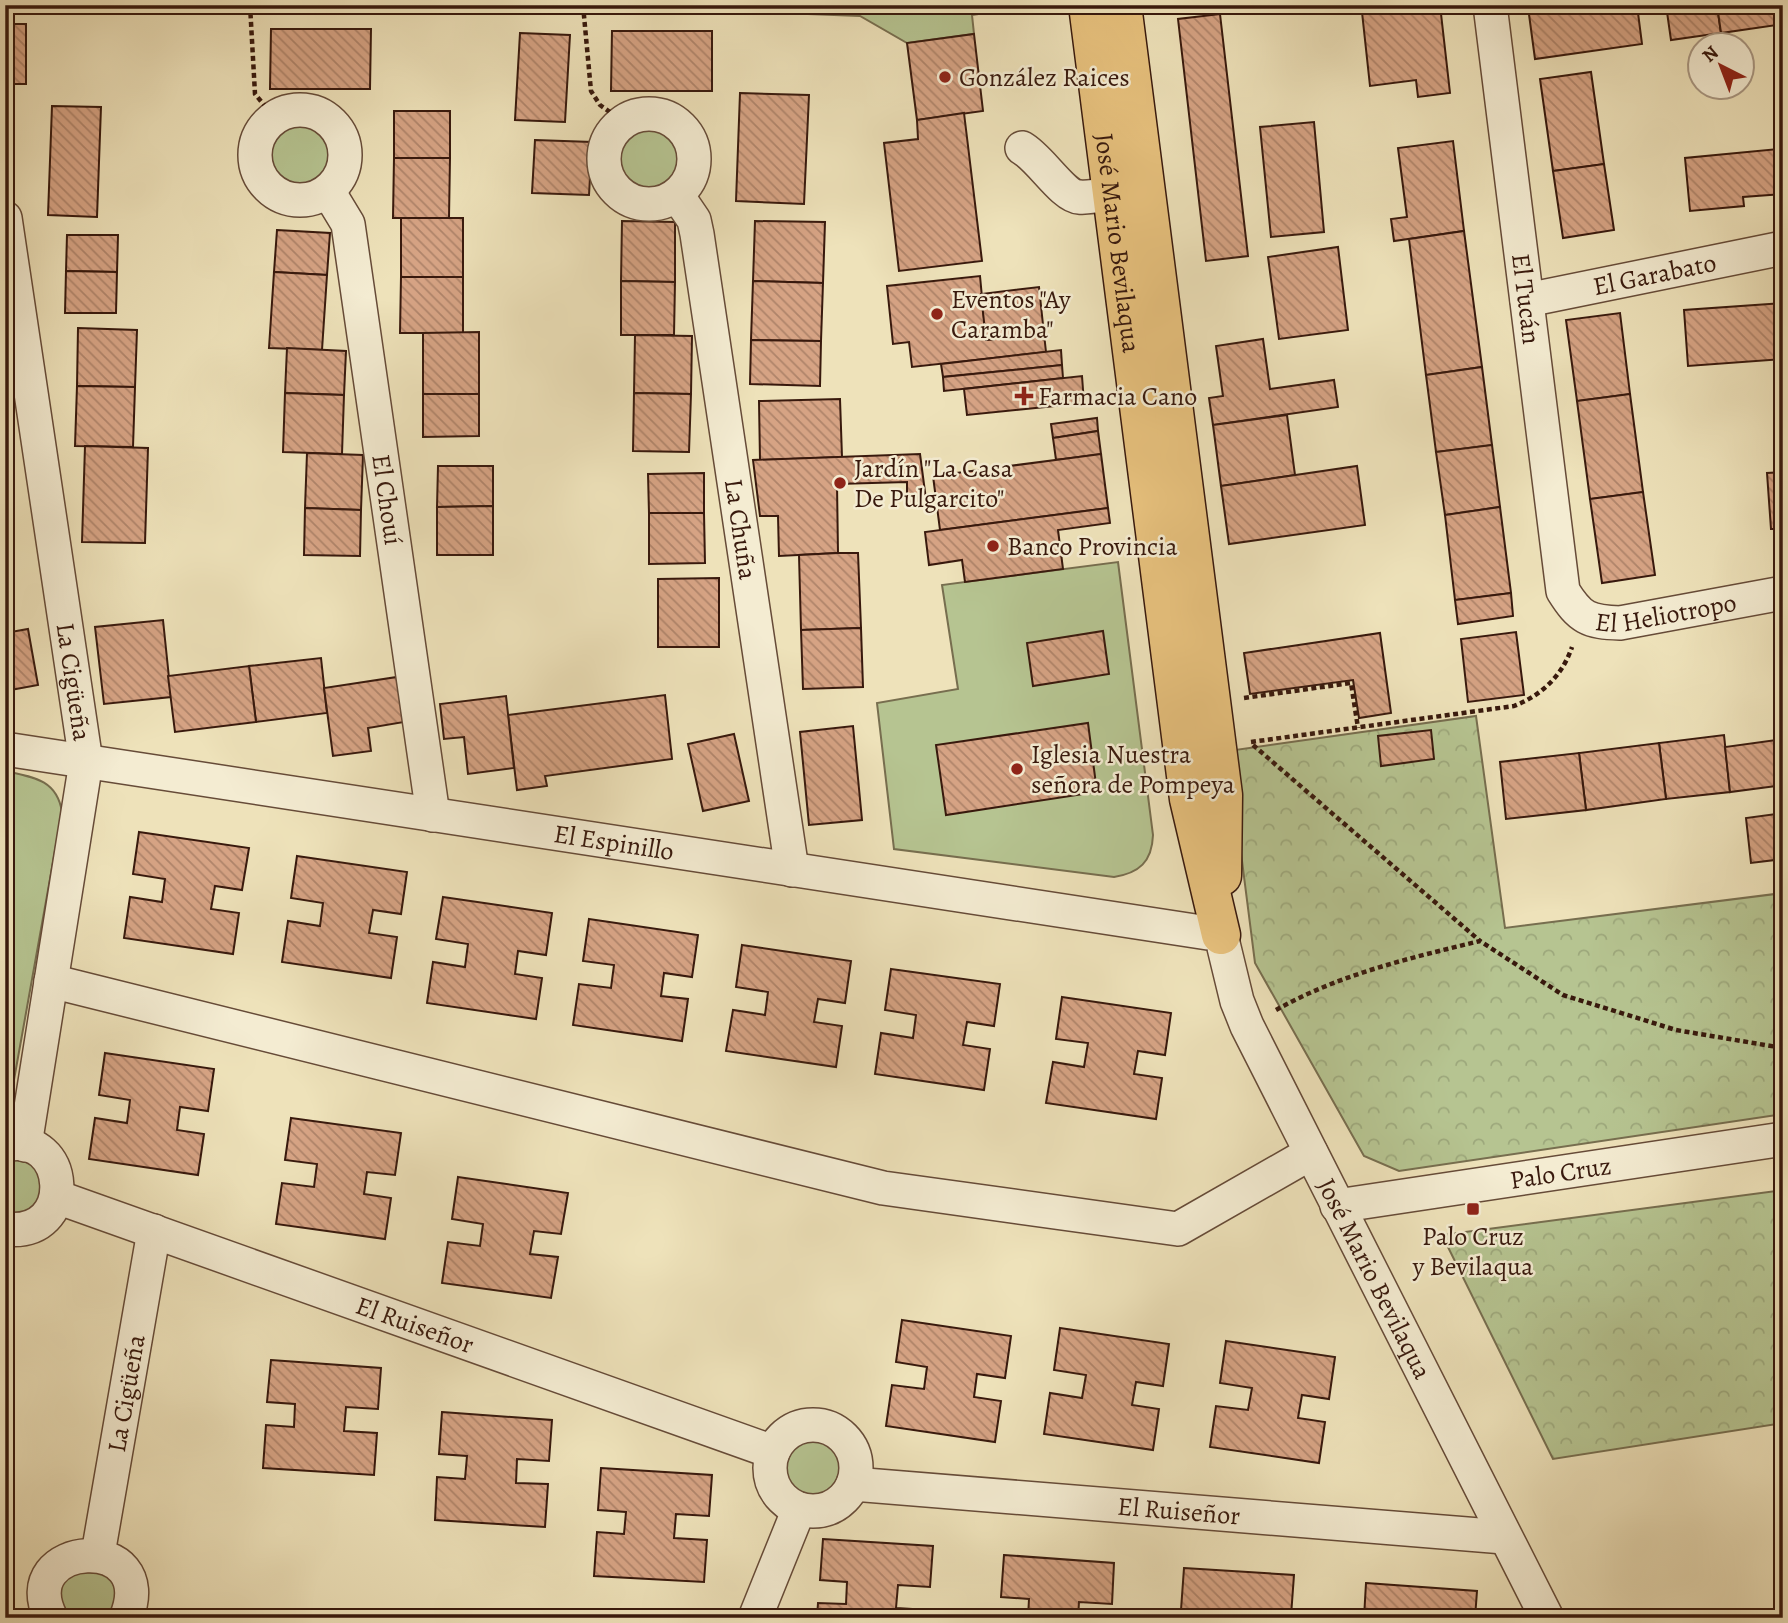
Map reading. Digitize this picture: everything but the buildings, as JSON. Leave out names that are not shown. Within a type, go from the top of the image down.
[{"type":"main road","name":"José Mario Bevilaqua","points":[[1088,5],[1189,799],[1221,934]]},
{"type":"main road","name":"José Mario Bevilaqua","points":[[1122,5],[1223,795],[1221,934]]},
{"type":"street","name":"El Tucán","points":[[1490,5],[1569,601]]},
{"type":"street","points":[[301,110],[317,113],[330,122],[340,134],[344,164],[338,179],[328,191],[314,198],[298,201],[272,191],[263,181],[255,154],[264,128],[275,118],[301,110]]},
{"type":"street","points":[[651,114],[666,117],[680,126],[689,138],[694,153],[694,168],[688,183],[677,195],[664,202],[648,205],[634,202],[612,185],[606,172],[607,144],[614,131],[624,122],[651,114]]},
{"type":"street","points":[[1021,148],[1038,158],[1069,193],[1078,197],[1112,193]]},
{"type":"street","name":"El Chouí","points":[[328,191],[348,224],[433,815]]},
{"type":"street","name":"La Chuña","points":[[677,195],[694,220],[697,234],[792,870]]},
{"type":"street","name":"La Cigüeña","points":[[5,218],[86,762],[51,981],[15,1145]]},
{"type":"street","name":"El Garabato","points":[[1527,300],[1783,248]]},
{"type":"street","name":"El Heliotropo","points":[[1569,601],[1595,622],[1620,623],[1783,593]]},
{"type":"street","name":"El Espinillo","points":[[5,749],[1221,934]]},
{"type":"street","name":"José Mario Bevilaqua","points":[[1221,934],[1230,977],[1247,1026],[1547,1618]]},
{"type":"street","points":[[51,981],[883,1188],[1178,1229],[1311,1153]]},
{"type":"street","name":"Palo Cruz","points":[[1337,1206],[1783,1139]]},
{"type":"street","points":[[5,1229],[30,1227],[42,1220],[57,1197],[55,1170],[37,1150],[15,1145]]},
{"type":"street","name":"El Ruiseñor","points":[[57,1197],[773,1452]]},
{"type":"street","name":"La Cigüeña","points":[[98,1554],[154,1231]]},
{"type":"street","points":[[816,1424],[829,1427],[850,1444],[855,1457],[853,1484],[836,1504],[825,1509],[799,1509],[786,1502],[771,1480],[773,1452],[789,1431],[816,1424]]},
{"type":"street","name":"El Ruiseñor","points":[[853,1484],[1504,1537]]},
{"type":"street","points":[[755,1618],[799,1509]]},
{"type":"street","points":[[51,1618],[45,1596],[54,1571],[74,1556],[98,1554],[121,1568],[129,1579],[131,1606],[126,1618]]},
{"type":"path","points":[[250,5],[255,93],[275,118]]},
{"type":"path","points":[[583,5],[591,91],[600,105],[624,122]]},
{"type":"path","points":[[1569,601],[1576,636],[1567,661],[1550,684],[1531,699],[1514,706],[1250,742],[1480,941],[1563,995],[1676,1030],[1783,1048]]},
{"type":"path","points":[[1244,698],[1351,683],[1357,728]]},
{"type":"path","points":[[1247,1026],[1339,980],[1404,959],[1480,941]]},
{"type":"green space","points":[[1037,5],[972,15],[974,34],[907,43],[860,16],[602,6],[250,9],[5,6]]},
{"type":"green space","points":[[300,122],[313,125],[324,132],[331,143],[334,156],[331,169],[324,180],[313,187],[300,190],[287,187],[276,180],[269,169],[266,156],[269,143],[276,132],[287,125]]},
{"type":"green space","points":[[649,125],[662,128],[673,135],[680,146],[683,159],[680,172],[673,183],[662,190],[649,193],[636,190],[625,183],[618,172],[615,159],[618,146],[625,135],[636,128]]},
{"type":"green space","points":[[1118,562],[1153,835],[1147,859],[1130,873],[1114,877],[894,849],[877,703],[958,689],[942,585]]},
{"type":"green space","points":[[1476,716],[1505,928],[1783,893],[1783,1114],[1399,1171],[1364,1156],[1255,963],[1228,751]]},
{"type":"green space","points":[[5,771],[34,778],[49,787],[55,793],[62,812],[5,1130]]},
{"type":"green space","points":[[5,1154],[42,1165],[44,1206],[5,1219]]},
{"type":"green space","points":[[1783,1190],[1783,1423],[1553,1459],[1442,1235]]},
{"type":"green space","points":[[820,1433],[841,1448],[847,1460],[845,1480],[837,1491],[820,1501],[806,1501],[789,1491],[781,1480],[779,1460],[789,1443],[800,1435]]},
{"type":"green space","points":[[66,1571],[116,1574],[115,1618],[63,1618],[58,1580]]},
{"type":"place","name":"González Raices","points":[[945,77]]},
{"type":"place","name":"Eventos \"Ay Caramba\"","points":[[937,314]]},
{"type":"place","name":"Farmacia Cano","points":[[1024,396]]},
{"type":"place","name":"Jardín \"La Casa De Pulgarcito\"","points":[[840,483]]},
{"type":"place","name":"Banco Provincia","points":[[993,546]]},
{"type":"place","name":"Iglesia Nuestra señora de Pompeya","points":[[1017,769]]},
{"type":"place","name":"Palo Cruz y Bevilaqua","points":[[1473,1209]]}]
